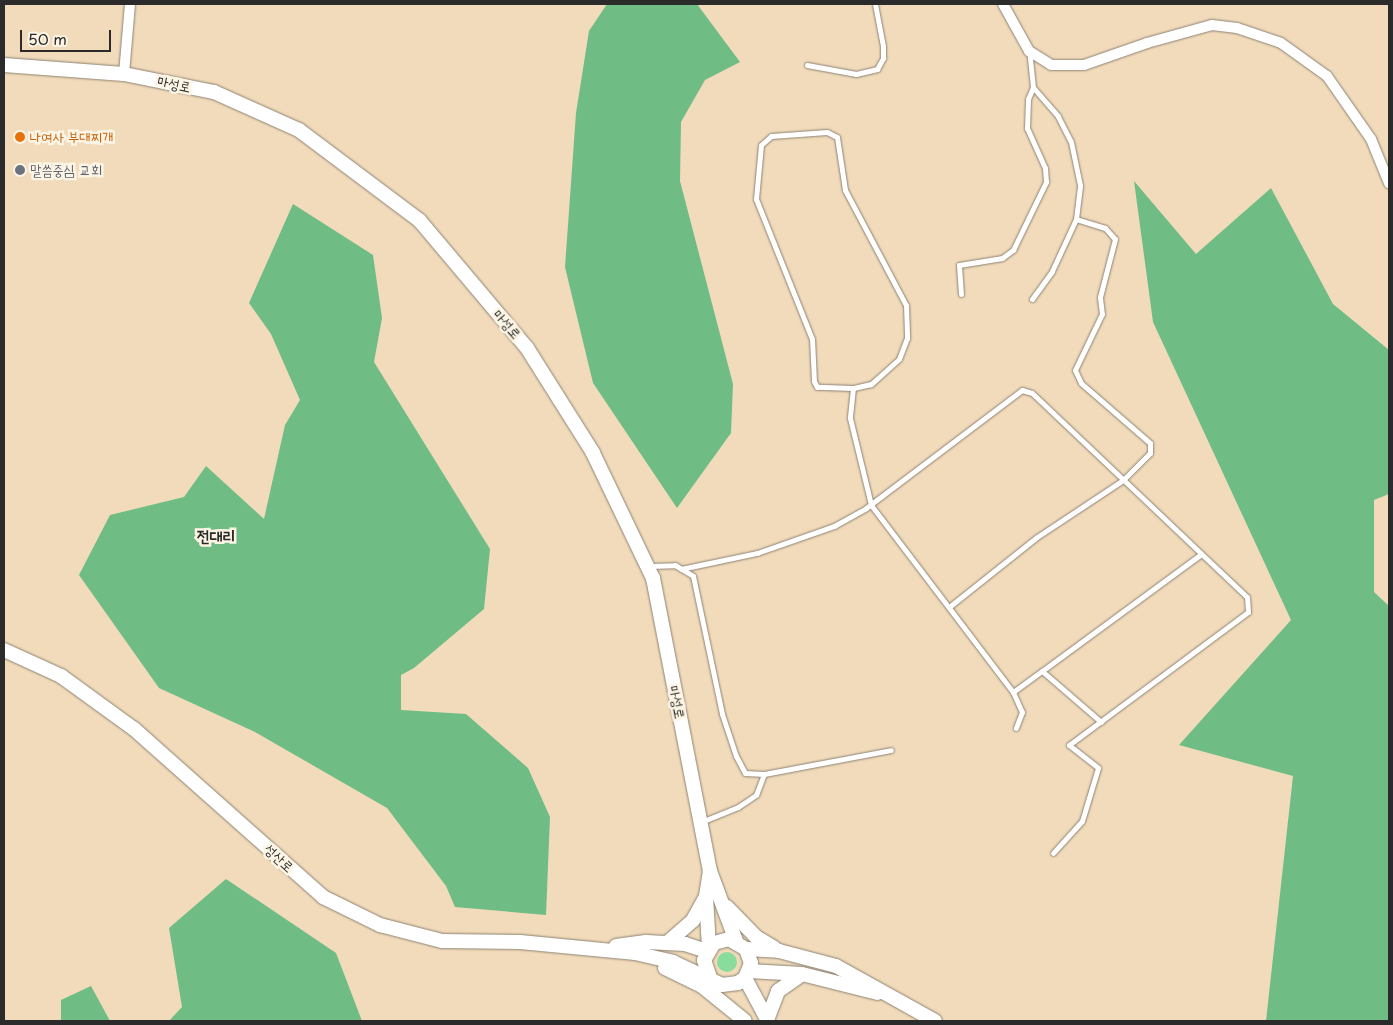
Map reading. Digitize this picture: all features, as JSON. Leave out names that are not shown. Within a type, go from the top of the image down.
[{"type":"main road","name":"마성로","points":[[4,65],[124,74],[214,92],[299,130],[420,221],[527,348],[593,453],[647,566],[652,578],[710,871]]},
{"type":"main road","name":"성산로","points":[[4,650],[61,676],[134,729],[331,901],[380,925],[442,941],[602,948]]},
{"type":"main road","points":[[710,871],[706,896],[708,950],[705,969],[710,977]]},
{"type":"main road","points":[[710,871],[751,964],[747,974],[738,983],[722,985]]},
{"type":"main road","points":[[667,943],[693,920],[706,896]]},
{"type":"main road","points":[[722,901],[756,937],[779,951]]},
{"type":"main road","points":[[602,948],[646,942],[667,943],[708,950],[721,940],[779,951],[836,966],[935,1021]]},
{"type":"main road","points":[[602,948],[673,962],[710,977],[722,985],[749,1021]]},
{"type":"main road","points":[[635,953],[702,986],[745,1021]]},
{"type":"main road","points":[[747,974],[802,974],[889,995]]},
{"type":"main road","points":[[747,974],[768,1020]]},
{"type":"main road","points":[[768,1020],[778,990],[802,974]]},
{"type":"street","points":[[124,74],[130,4]]},
{"type":"street","points":[[1003,4],[1029,51],[1051,65],[1069,68],[1212,25],[1238,28],[1280,43],[1328,76],[1371,139],[1389,183]]},
{"type":"lane","points":[[807,65],[856,74],[878,70],[883,52],[875,4]]},
{"type":"lane","points":[[962,294],[959,265],[1002,258],[1013,250],[1046,182],[1045,168],[1027,128],[1028,99],[1033,87],[1029,51]]},
{"type":"lane","points":[[1032,299],[1052,271],[1076,219],[1080,185],[1071,142],[1058,116],[1033,87]]},
{"type":"lane","points":[[826,132],[837,136],[845,190],[906,305],[907,338],[899,359],[871,384],[853,388],[817,387],[814,381],[812,339],[756,199],[762,145],[771,136],[826,132]]},
{"type":"lane","points":[[949,607],[1037,538],[1123,480],[1150,453],[1150,443],[1081,383],[1075,370],[1102,314],[1100,297],[1115,238],[1105,228],[1076,219]]},
{"type":"lane","points":[[853,388],[850,418],[870,505],[1013,692],[1022,712],[1016,728]]},
{"type":"lane","points":[[681,569],[757,553],[834,526],[870,505],[1022,390],[1032,393],[1247,597],[1248,612],[1069,745],[1098,768],[1082,821],[1053,853]]},
{"type":"lane","points":[[1013,692],[1201,554]]},
{"type":"lane","points":[[647,566],[674,565],[693,576],[722,714],[736,756],[745,773],[764,774],[891,750]]},
{"type":"lane","points":[[1042,671],[1101,722]]},
{"type":"lane","points":[[701,822],[738,807],[756,795],[764,774]]},
{"type":"green space","points":[[607,4],[697,4],[740,62],[705,80],[681,122],[680,181],[733,384],[731,433],[677,508],[593,383],[565,267],[576,113],[589,31]]},
{"type":"green space","points":[[1134,181],[1196,254],[1271,188],[1333,304],[1389,350],[1389,494],[1374,500],[1374,592],[1389,606],[1389,1021],[1266,1021],[1293,776],[1179,745],[1291,620],[1153,322]]},
{"type":"green space","points":[[293,204],[373,255],[382,318],[374,362],[490,549],[484,609],[414,668],[401,675],[401,710],[466,714],[528,768],[550,817],[546,915],[455,907],[446,886],[387,808],[255,732],[159,688],[79,575],[110,515],[184,497],[206,466],[264,519],[285,425],[300,400],[271,334],[249,303]]},
{"type":"green space","points":[[226,879],[336,953],[362,1021],[169,1021],[182,1007],[169,928]]},
{"type":"green space","points":[[727,952],[734,955],[737,962],[734,969],[727,972],[720,969],[717,962],[720,955]]},
{"type":"green space","points":[[91,986],[110,1021],[61,1021],[61,1000]]},
{"type":"place","name":"나여사 부대찌개","points":[[20,137]]},
{"type":"place","name":"말씀중심 교회","points":[[20,170]]},
{"type":"district","name":"전대리","points":[[216,535]]}]
